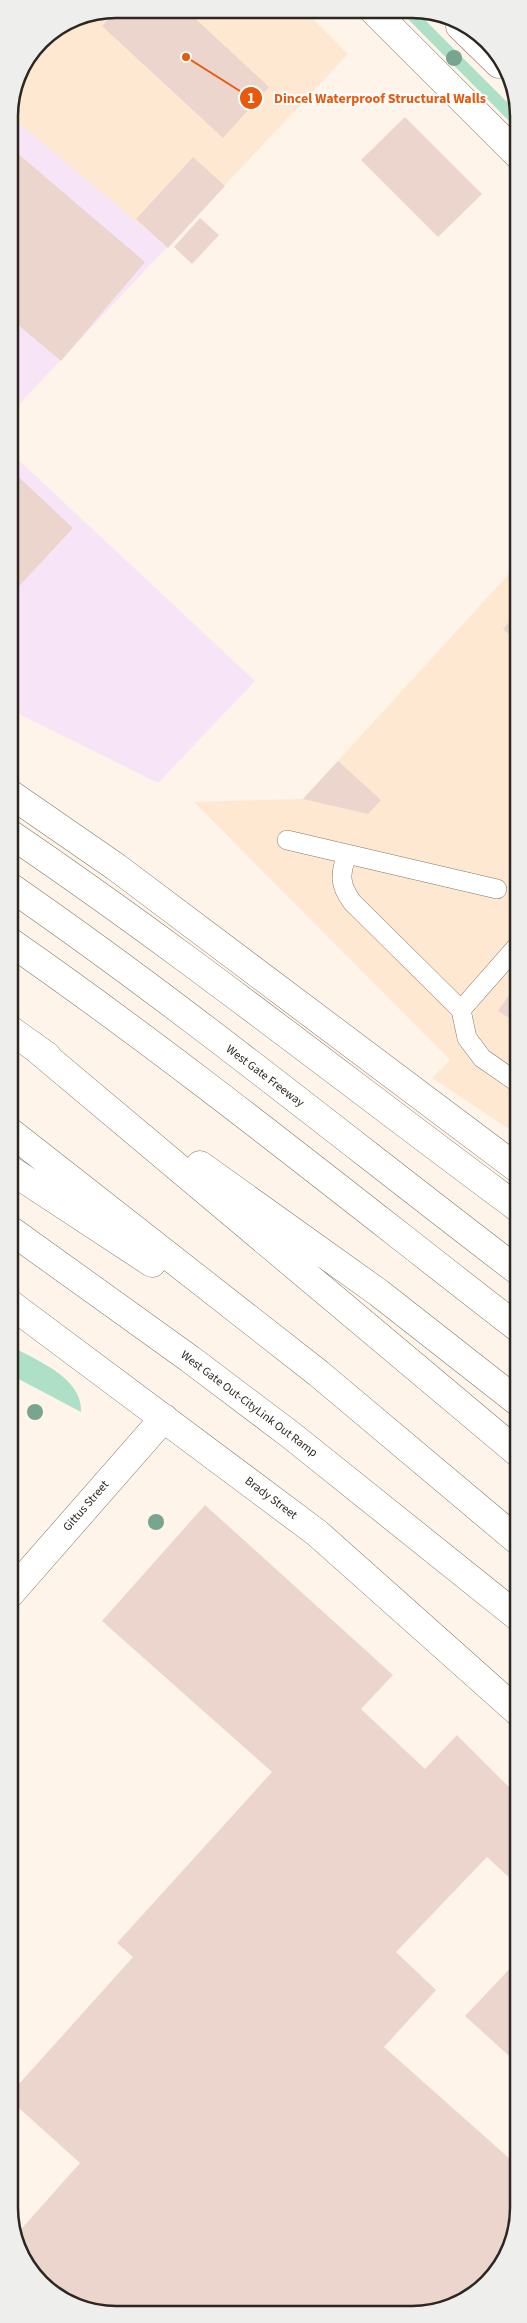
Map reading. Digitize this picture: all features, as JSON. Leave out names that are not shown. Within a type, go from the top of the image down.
[{"type":"main road","points":[[381,18],[510,147]]},
{"type":"main road","points":[[18,799],[116,867],[510,1163]]},
{"type":"main road","points":[[18,839],[217,982],[509,1202]]},
{"type":"main road","name":"West Gate Freeway","points":[[18,892],[75,932],[260,1072],[509,1264]]},
{"type":"main road","points":[[18,947],[128,1026],[292,1150],[509,1321]]},
{"type":"main road","points":[[18,1036],[379,1293],[509,1395]]},
{"type":"main road","points":[[32,1045],[509,1446]]},
{"type":"main road","points":[[18,1138],[318,1373],[509,1534]]},
{"type":"main road","points":[[18,1175],[318,1373]]},
{"type":"main road","name":"West Gate Out-CityLink Out Ramp","points":[[18,1235],[190,1359],[292,1436],[482,1588]]},
{"type":"main road","name":"Brady Street","points":[[18,1310],[317,1533],[509,1704]]},
{"type":"main road","name":"Gittus Street","points":[[18,1586],[164,1418]]},
{"type":"main road","points":[[482,1588],[509,1610]]},
{"type":"main road","points":[[482,1588],[509,1619]]},
{"type":"lane","points":[[287,840],[497,889]]},
{"type":"lane","points":[[347,854],[340,880],[348,897],[461,1010],[467,1038],[472,1046],[482,1058],[510,1077]]},
{"type":"lane","points":[[461,1010],[510,955]]},
{"type":"shaded area","points":[[103,18],[312,18],[348,54],[167,247],[18,123],[18,103],[21,90],[34,61],[51,42],[67,31],[84,23]]},
{"type":"shaded area","points":[[18,123],[167,247],[18,405]]},
{"type":"shaded area","points":[[18,459],[255,681],[158,783],[18,713]]},
{"type":"shaded area","points":[[510,573],[510,1129],[432,1078],[450,1060],[194,802],[303,799]]},
{"type":"green space","points":[[407,18],[423,18],[509,104],[510,122]]},
{"type":"green space","points":[[18,1350],[56,1371],[66,1379],[80,1400],[81,1412],[18,1379]]},
{"type":"building","points":[[110,18],[195,18],[269,87],[223,138],[102,26]]},
{"type":"building","points":[[405,117],[482,194],[438,237],[361,160]]},
{"type":"building","points":[[18,154],[145,262],[61,361],[18,325]]},
{"type":"building","points":[[193,157],[225,186],[168,248],[136,219]]},
{"type":"building","points":[[200,218],[219,235],[192,264],[174,247]]},
{"type":"building","points":[[18,476],[73,528],[18,587]]},
{"type":"building","points":[[510,621],[510,635],[503,629]]},
{"type":"building","points":[[338,761],[381,800],[368,814],[303,799]]},
{"type":"building","points":[[510,994],[510,1019],[498,1011]]},
{"type":"building","points":[[205,1505],[393,1675],[361,1709],[425,1769],[457,1735],[509,1787],[509,1877],[487,1857],[396,1952],[436,1990],[384,2047],[509,2158],[509,2214],[508,2226],[502,2245],[493,2262],[481,2277],[455,2295],[430,2304],[411,2306],[116,2306],[97,2304],[72,2295],[51,2281],[34,2262],[25,2245],[20,2230],[80,2163],[18,2107],[18,2085],[133,1957],[117,1943],[272,1772],[102,1621]]},
{"type":"building","points":[[509,1969],[509,2056],[465,2016]]},
{"type":"place","name":"Dincel Waterproof Structural Walls","points":[[186,57]]}]
